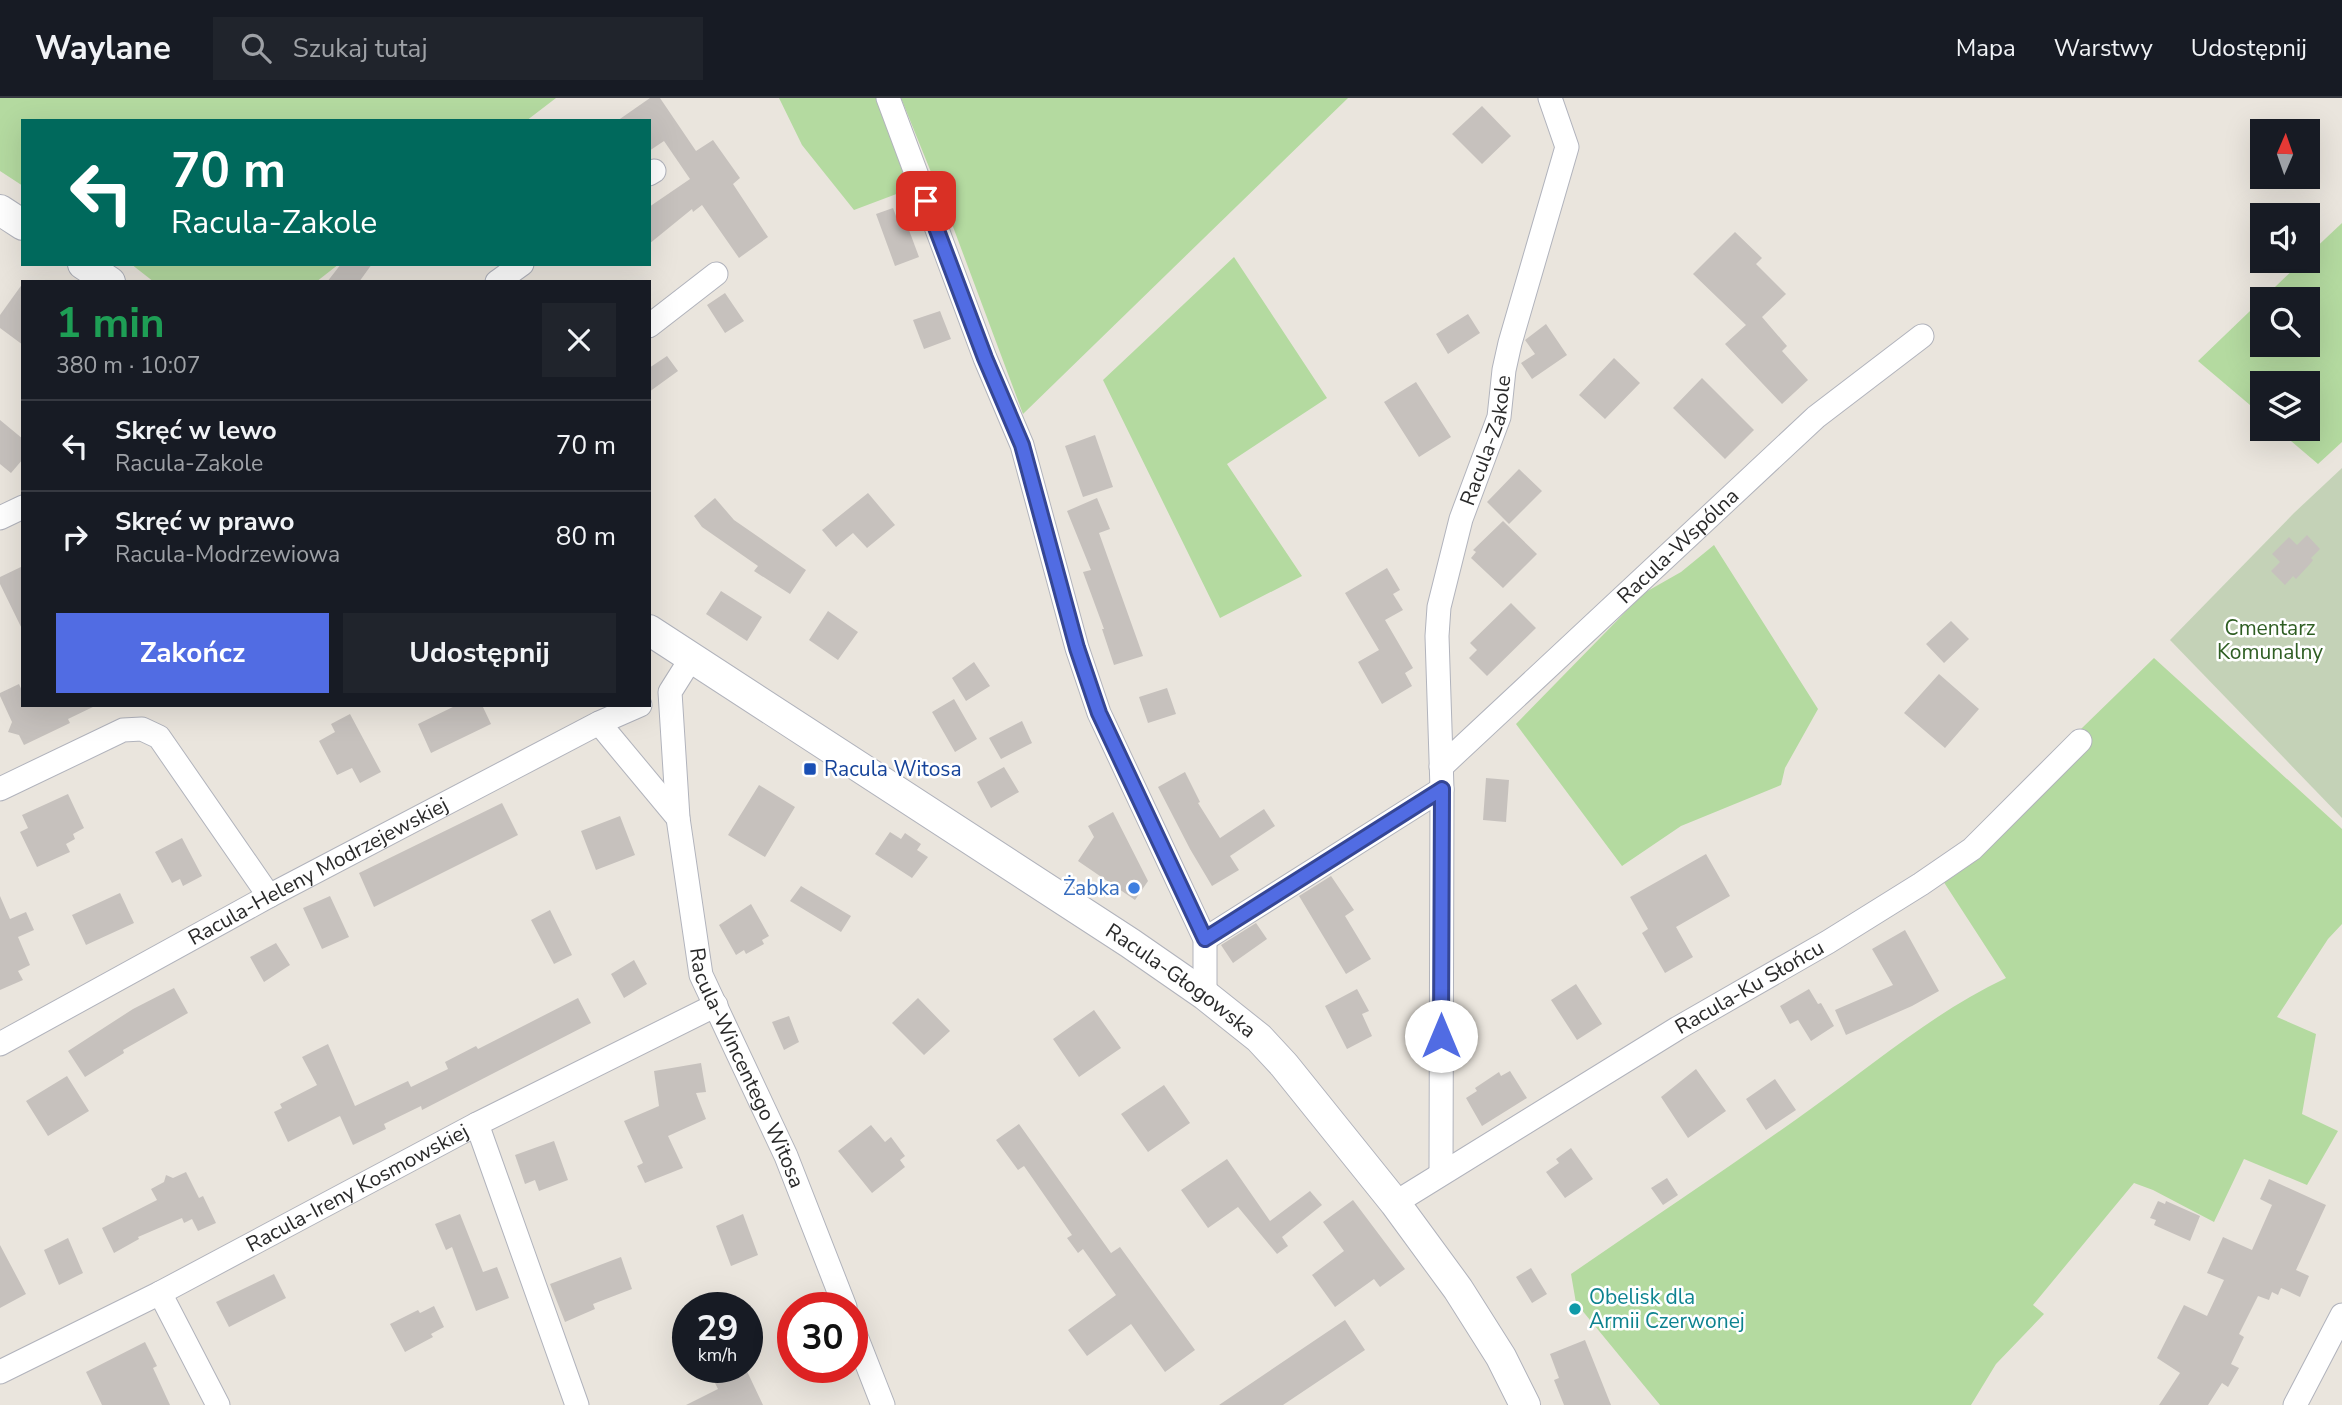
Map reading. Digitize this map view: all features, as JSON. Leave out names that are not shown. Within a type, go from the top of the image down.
[{"type":"street","points":[[888,98],[985,358],[1022,445],[1077,648],[1099,713],[1205,939],[1205,995]]},
{"type":"street","name":"Racula-Zakole","points":[[1441,1174],[1441,778],[1437,636],[1439,607],[1461,519],[1499,417],[1510,344],[1567,147],[1550,98]]},
{"type":"street","points":[[0,211],[21,224]]},
{"type":"street","points":[[86,266],[107,280]]},
{"type":"street","points":[[500,280],[519,266]]},
{"type":"street","points":[[651,324],[716,274]]},
{"type":"street","name":"Racula-Wspólna","points":[[1441,778],[1815,417],[1922,336]]},
{"type":"street","name":"Racula-Głogowska","points":[[651,631],[1005,861],[1205,995],[1267,1047],[1395,1203],[1458,1289],[1502,1357],[1525,1405]]},
{"type":"street","name":"Racula-Wincentego Witosa","points":[[692,657],[659,697],[701,975],[786,1156],[839,1292]]},
{"type":"street","name":"Racula-Heleny Modrzejewskiej","points":[[0,1044],[268,896],[599,723],[635,707]]},
{"type":"street","points":[[599,723],[678,818]]},
{"type":"street","points":[[0,789],[123,730],[142,729],[159,737],[268,896]]},
{"type":"street","name":"Racula-Ku Słońcu","points":[[1395,1203],[1678,1028],[1828,942],[1921,884],[1972,849],[2080,741]]},
{"type":"street","points":[[1205,939],[1441,778]]},
{"type":"street","name":"Racula-Ireny Kosmowskiej","points":[[0,1372],[160,1293],[477,1124],[716,1004]]},
{"type":"street","points":[[477,1124],[577,1405]]},
{"type":"street","points":[[160,1293],[218,1405]]},
{"type":"street","points":[[2295,1405],[2342,1315]]},
{"type":"street","points":[[868,1369],[881,1404]]},
{"type":"green space","points":[[0,98],[556,98],[529,119],[21,119],[21,185],[0,171]]},
{"type":"green space","points":[[779,98],[887,98],[923,184],[854,210],[802,145]]},
{"type":"green space","points":[[901,98],[1348,98],[1023,414],[952,224]]},
{"type":"green space","points":[[2342,223],[2342,442],[2318,464],[2291,441],[2320,441],[2320,371],[2250,371],[2250,405],[2198,361],[2250,311],[2250,357],[2320,357],[2320,287],[2275,287],[2290,273],[2320,273],[2320,244]]},
{"type":"green space","points":[[1234,257],[1327,398],[1227,464],[1302,576],[1220,618],[1103,380]]},
{"type":"green space","points":[[134,266],[336,266],[319,280],[151,280]]},
{"type":"green space","name":"Cmentarz Komunalny","points":[[2342,468],[2342,818],[2170,640],[2294,513]]},
{"type":"green space","points":[[1714,545],[1818,709],[1785,768],[1781,785],[1681,826],[1622,866],[1516,724],[1644,593],[1681,572]]},
{"type":"green space","points":[[2154,658],[2342,829],[2342,924],[2328,939],[2277,1017],[2316,1034],[2302,1114],[2338,1131],[2307,1185],[2244,1159],[2214,1222],[2134,1183],[2033,1305],[2044,1314],[1996,1364],[1971,1405],[1660,1405],[1576,1303],[1571,1274],[1782,1129],[1906,1038],[1980,991],[2006,978],[1936,870]]},
{"type":"building","points":[[650,98],[660,98],[696,151],[713,140],[740,178],[733,184],[768,237],[739,258],[702,205],[693,212],[692,209],[651,242],[651,206],[690,179],[664,141],[651,150],[651,119],[620,119]]},
{"type":"building","points":[[1482,106],[1511,136],[1482,164],[1452,134]]},
{"type":"building","points":[[893,208],[899,224],[906,222],[919,257],[895,266],[876,214]]},
{"type":"building","points":[[1735,232],[1762,258],[1756,264],[1786,294],[1762,317],[1787,346],[1782,351],[1808,380],[1782,404],[1725,344],[1746,325],[1693,274]]},
{"type":"building","points":[[339,266],[371,266],[360,280],[329,280]]},
{"type":"building","points":[[21,286],[21,344],[0,328],[0,315]]},
{"type":"building","points":[[725,293],[744,321],[725,333],[707,305]]},
{"type":"building","points":[[940,311],[951,339],[924,349],[913,320]]},
{"type":"building","points":[[1468,314],[1480,333],[1448,354],[1436,334]]},
{"type":"building","points":[[1546,324],[1567,355],[1532,379],[1521,363],[1535,354],[1525,340]]},
{"type":"building","points":[[667,356],[678,371],[651,391],[651,367]]},
{"type":"building","points":[[1614,358],[1640,383],[1605,419],[1579,395]]},
{"type":"building","points":[[1702,378],[1754,430],[1725,459],[1673,408]]},
{"type":"building","points":[[1416,382],[1451,437],[1419,457],[1384,402]]},
{"type":"building","points":[[0,420],[21,437],[21,461],[11,473],[0,464]]},
{"type":"building","points":[[1095,435],[1113,487],[1083,497],[1065,446]]},
{"type":"building","points":[[1519,469],[1542,491],[1509,524],[1487,502]]},
{"type":"building","points":[[868,493],[895,525],[867,548],[853,533],[836,547],[822,530]]},
{"type":"building","points":[[715,498],[734,520],[806,570],[790,594],[754,571],[758,566],[702,527],[694,516]]},
{"type":"building","points":[[1097,498],[1110,529],[1099,533],[1143,656],[1114,665],[1083,572],[1091,570],[1067,511]]},
{"type":"building","points":[[1503,521],[1537,554],[1503,588],[1471,558],[1476,552],[1473,550]]},
{"type":"building","points":[[2307,535],[2320,549],[2296,579],[2293,576],[2285,585],[2271,571],[2280,562],[2272,554],[2289,537],[2297,545]]},
{"type":"building","points":[[21,567],[21,627],[0,584],[0,577]]},
{"type":"building","points":[[1387,568],[1400,590],[1393,594],[1403,610],[1385,620],[1413,668],[1405,673],[1412,686],[1382,704],[1358,662],[1379,650],[1345,593]]},
{"type":"building","points":[[721,591],[762,617],[747,641],[706,614]]},
{"type":"building","points":[[1511,603],[1536,628],[1487,676],[1469,658],[1477,650],[1470,643]]},
{"type":"building","points":[[828,611],[858,632],[838,660],[809,640]]},
{"type":"building","points":[[1951,621],[1969,639],[1944,663],[1926,644]]},
{"type":"building","points":[[974,662],[990,686],[966,701],[952,678]]},
{"type":"building","points":[[1939,674],[1979,709],[1945,748],[1904,713]]},
{"type":"building","points":[[19,684],[21,707],[93,707],[68,719],[70,723],[24,745],[19,735],[8,732],[12,722],[0,693]]},
{"type":"building","points":[[1167,688],[1176,714],[1148,723],[1139,697]]},
{"type":"building","points":[[954,699],[977,739],[955,752],[932,712]]},
{"type":"building","points":[[453,707],[483,707],[491,724],[431,753],[418,724]]},
{"type":"building","points":[[350,714],[381,772],[360,783],[352,768],[337,775],[319,741],[335,732],[331,724]]},
{"type":"building","points":[[1022,721],[1032,743],[1001,759],[989,738]]},
{"type":"building","points":[[1004,767],[1019,792],[991,808],[977,782]]},
{"type":"building","points":[[1185,772],[1200,802],[1198,803],[1220,838],[1264,809],[1275,826],[1230,856],[1239,870],[1212,886],[1158,787]]},
{"type":"building","points":[[1486,778],[1509,780],[1506,822],[1483,820]]},
{"type":"building","points":[[759,785],[795,807],[765,857],[728,835]]},
{"type":"building","points":[[68,794],[84,828],[73,834],[75,839],[66,844],[70,852],[37,867],[20,832],[28,828],[22,815]]},
{"type":"building","points":[[502,803],[518,835],[374,907],[359,873]]},
{"type":"building","points":[[1113,812],[1148,881],[1135,900],[1078,861],[1094,837],[1088,826]]},
{"type":"building","points":[[620,816],[635,855],[596,870],[581,831]]},
{"type":"building","points":[[890,832],[901,839],[905,833],[921,844],[917,850],[928,857],[912,878],[875,854]]},
{"type":"building","points":[[182,838],[202,876],[183,886],[180,879],[172,883],[155,852]]},
{"type":"building","points":[[1706,854],[1730,896],[1676,927],[1693,957],[1665,973],[1642,933],[1648,929],[1630,897]]},
{"type":"building","points":[[1331,876],[1354,910],[1345,916],[1371,959],[1346,974],[1299,896]]},
{"type":"building","points":[[801,886],[851,916],[841,932],[790,901]]},
{"type":"building","points":[[120,893],[134,923],[86,945],[72,915]]},
{"type":"building","points":[[0,896],[10,919],[26,912],[34,930],[18,937],[30,965],[18,971],[23,980],[0,990]]},
{"type":"building","points":[[330,896],[349,937],[322,949],[303,908]]},
{"type":"building","points":[[751,904],[769,936],[762,940],[764,944],[746,954],[744,950],[736,955],[719,925]]},
{"type":"building","points":[[550,910],[572,955],[554,964],[531,920]]},
{"type":"building","points":[[1256,923],[1267,939],[1233,963],[1221,945]]},
{"type":"building","points":[[1905,930],[1939,991],[1846,1035],[1835,1010],[1893,985],[1872,949]]},
{"type":"building","points":[[276,943],[290,965],[264,982],[250,957]]},
{"type":"building","points":[[634,960],[647,984],[624,998],[611,974]]},
{"type":"building","points":[[1576,984],[1602,1024],[1577,1040],[1551,1000]]},
{"type":"building","points":[[174,988],[188,1013],[123,1050],[124,1053],[85,1077],[68,1051],[133,1009]]},
{"type":"building","points":[[1357,989],[1369,1011],[1362,1014],[1372,1036],[1347,1049],[1325,1006]]},
{"type":"building","points":[[1809,989],[1818,1004],[1821,1003],[1834,1026],[1811,1041],[1798,1020],[1790,1024],[1780,1006]]},
{"type":"building","points":[[578,998],[591,1023],[422,1110],[421,1106],[384,1124],[386,1129],[353,1145],[340,1116],[288,1142],[274,1112],[282,1108],[280,1104],[317,1085],[302,1057],[328,1044],[355,1106],[408,1081],[411,1087],[448,1069],[445,1062],[476,1046],[478,1049]]},
{"type":"building","points":[[918,998],[950,1031],[924,1055],[892,1023]]},
{"type":"building","points":[[1094,1010],[1121,1048],[1079,1077],[1053,1039]]},
{"type":"building","points":[[789,1016],[799,1042],[784,1050],[772,1022]]},
{"type":"building","points":[[701,1063],[706,1092],[696,1093],[706,1119],[668,1136],[683,1168],[645,1183],[637,1166],[643,1163],[624,1121],[659,1106],[654,1071]]},
{"type":"building","points":[[1696,1069],[1726,1111],[1688,1138],[1661,1097]]},
{"type":"building","points":[[1510,1071],[1527,1098],[1482,1126],[1466,1098],[1477,1091],[1475,1088],[1499,1072],[1501,1076]]},
{"type":"building","points":[[67,1076],[89,1111],[48,1136],[26,1101]]},
{"type":"building","points":[[1775,1079],[1796,1110],[1766,1130],[1746,1099]]},
{"type":"building","points":[[1164,1085],[1190,1123],[1148,1152],[1121,1114]]},
{"type":"building","points":[[1019,1124],[1111,1253],[1120,1247],[1195,1350],[1165,1372],[1131,1324],[1087,1356],[1068,1330],[1116,1295],[1083,1249],[1078,1253],[1067,1238],[1072,1235],[1024,1166],[1018,1170],[996,1140]]},
{"type":"building","points":[[871,1125],[885,1142],[891,1137],[905,1156],[900,1160],[905,1167],[872,1193],[838,1151]]},
{"type":"building","points":[[554,1141],[568,1180],[539,1191],[535,1180],[525,1184],[515,1155]]},
{"type":"building","points":[[1571,1148],[1593,1179],[1565,1198],[1546,1172],[1559,1163],[1556,1159]]},
{"type":"building","points":[[1227,1159],[1270,1221],[1310,1191],[1322,1205],[1282,1237],[1288,1246],[1277,1254],[1238,1207],[1208,1228],[1181,1190]]},
{"type":"building","points":[[186,1172],[199,1198],[203,1196],[216,1223],[198,1231],[192,1219],[184,1223],[182,1218],[138,1237],[139,1239],[114,1253],[102,1228],[157,1200],[151,1189],[164,1182],[166,1175],[173,1178]]},
{"type":"building","points":[[1667,1178],[1678,1195],[1663,1205],[1651,1188]]},
{"type":"building","points":[[2269,1179],[2326,1205],[2296,1270],[2309,1276],[2300,1297],[2281,1288],[2278,1295],[2272,1292],[2269,1300],[2258,1296],[2239,1334],[2244,1337],[2231,1364],[2239,1368],[2228,1387],[2222,1383],[2208,1405],[2159,1405],[2180,1373],[2157,1358],[2184,1305],[2207,1316],[2224,1280],[2207,1273],[2223,1237],[2252,1250],[2272,1205],[2260,1199]]},
{"type":"building","points":[[1353,1200],[1405,1269],[1380,1287],[1374,1279],[1335,1307],[1312,1275],[1344,1251],[1323,1222]]},
{"type":"building","points":[[2158,1201],[2165,1204],[2166,1201],[2200,1216],[2190,1241],[2154,1225],[2156,1220],[2150,1218]]},
{"type":"building","points":[[460,1214],[483,1272],[497,1267],[509,1298],[476,1311],[452,1247],[446,1250],[435,1224]]},
{"type":"building","points":[[743,1214],[758,1255],[731,1266],[716,1226]]},
{"type":"building","points":[[68,1238],[83,1273],[59,1285],[44,1250]]},
{"type":"building","points":[[0,1245],[26,1294],[0,1308]]},
{"type":"building","points":[[621,1257],[632,1289],[593,1304],[595,1309],[565,1322],[550,1284]]},
{"type":"building","points":[[1531,1268],[1547,1294],[1532,1303],[1516,1277]]},
{"type":"building","points":[[274,1274],[286,1298],[229,1327],[216,1302]]},
{"type":"building","points":[[434,1306],[444,1327],[431,1334],[433,1337],[405,1352],[390,1324],[418,1310],[420,1313]]},
{"type":"building","points":[[1345,1320],[1365,1350],[1283,1405],[1219,1405]]},
{"type":"building","points":[[1585,1340],[1611,1405],[1564,1405],[1554,1380],[1559,1378],[1550,1354]]},
{"type":"building","points":[[145,1342],[157,1366],[153,1368],[170,1405],[102,1405],[86,1372]]},
{"type":"building","points":[[715,1383],[753,1383],[763,1405],[686,1405],[718,1389]]},
{"type":"place","name":"Racula Witosa","points":[[810,769]]},
{"type":"place","name":"Żabka","points":[[1134,888]]},
{"type":"place","name":"Obelisk dla Armii Czerwonej","points":[[1575,1309]]},
{"type":"route","points":[[926,201],[985,358],[1022,445],[1077,648],[1099,713],[1205,939],[1442,789],[1441,1036]]}]
